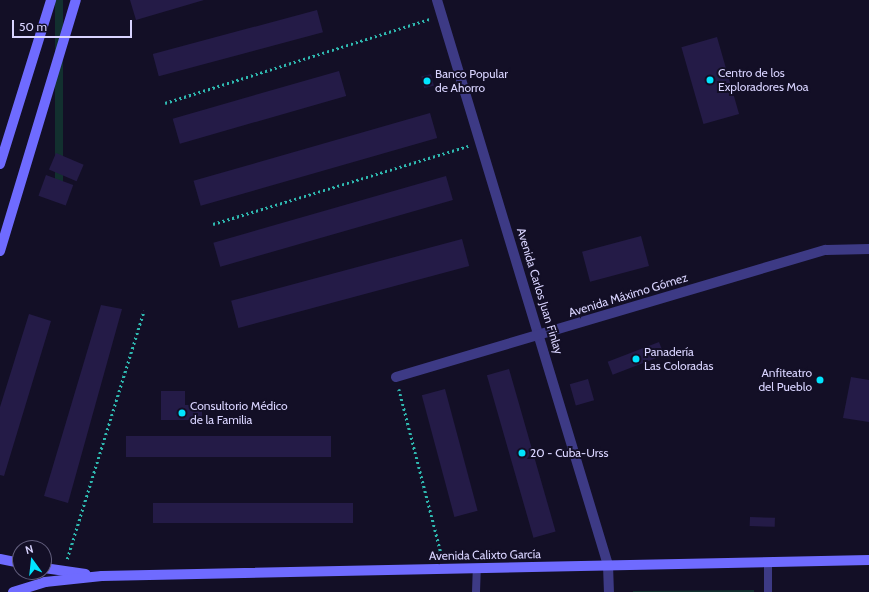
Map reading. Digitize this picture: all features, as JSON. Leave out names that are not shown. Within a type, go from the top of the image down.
[{"type":"main road","points":[[0,164],[51,0]]},
{"type":"main road","points":[[0,251],[76,0]]},
{"type":"main road","points":[[0,559],[12,561]]},
{"type":"main road","name":"Avenida Calixto García","points":[[13,592],[46,582],[102,576],[869,560]]},
{"type":"main road","name":"Avenida Calixto García","points":[[52,569],[102,576]]},
{"type":"street","name":"Avenida Carlos Juan Finlay","points":[[437,0],[608,565],[609,592]]},
{"type":"street","name":"Avenida Máximo Gómez","points":[[396,377],[826,250],[869,249]]},
{"type":"lane","points":[[768,562],[768,592]]},
{"type":"lane","points":[[476,568],[476,592]]},
{"type":"path","points":[[166,103],[441,16]]},
{"type":"path","points":[[212,224],[480,143]]},
{"type":"path","points":[[64,571],[144,311]]},
{"type":"path","points":[[396,377],[445,569]]},
{"type":"green space","points":[[55,0],[63,0],[63,189],[55,189]]},
{"type":"green space","points":[[754,590],[754,592],[633,592],[633,591]]},
{"type":"building","points":[[130,0],[204,0],[136,20]]},
{"type":"building","points":[[317,10],[323,32],[159,76],[153,54]]},
{"type":"building","name":"Centro de los Exploradores Moa","points":[[717,37],[739,114],[703,124],[681,47]]},
{"type":"building","points":[[339,71],[346,96],[180,144],[173,119]]},
{"type":"building","name":"Banco Popular de Ahorro","points":[[431,74],[434,86],[424,88],[421,76]]},
{"type":"building","points":[[430,113],[437,138],[201,206],[194,181]]},
{"type":"building","points":[[56,153],[84,165],[77,181],[49,170]]},
{"type":"building","points":[[46,175],[73,185],[66,206],[38,196]]},
{"type":"building","points":[[446,176],[453,200],[220,267],[213,243]]},
{"type":"building","points":[[641,236],[649,266],[590,282],[582,252]]},
{"type":"building","points":[[462,239],[469,266],[238,328],[231,301]]},
{"type":"building","points":[[101,305],[122,309],[68,503],[44,496]]},
{"type":"building","points":[[29,314],[51,321],[4,476],[0,475],[0,407]]},
{"type":"building","name":"Panadería Las Coloradas","points":[[659,342],[664,355],[613,375],[608,362]]},
{"type":"building","name":"20 - Cuba-Urss","points":[[509,369],[556,531],[533,538],[487,375]]},
{"type":"building","points":[[851,377],[869,380],[869,422],[843,418]]},
{"type":"building","points":[[588,379],[594,400],[576,405],[570,384]]},
{"type":"building","points":[[445,389],[478,511],[454,517],[422,395]]},
{"type":"building","name":"Consultorio Médico de la Familia","points":[[161,391],[185,391],[185,405],[202,405],[202,420],[161,420]]},
{"type":"building","points":[[126,436],[331,436],[331,457],[126,457]]},
{"type":"building","points":[[153,503],[353,503],[353,523],[153,523]]},
{"type":"building","points":[[750,517],[775,518],[775,527],[750,526]]},
{"type":"place","name":"Centro de los Exploradores Moa","points":[[710,80]]},
{"type":"place","name":"Banco Popular de Ahorro","points":[[427,81]]},
{"type":"place","name":"Panadería Las Coloradas","points":[[636,359]]},
{"type":"place","name":"Anfiteatro del Pueblo","points":[[820,380]]},
{"type":"place","name":"Consultorio Médico de la Familia","points":[[182,413]]},
{"type":"place","name":"20 - Cuba-Urss","points":[[522,453]]}]
